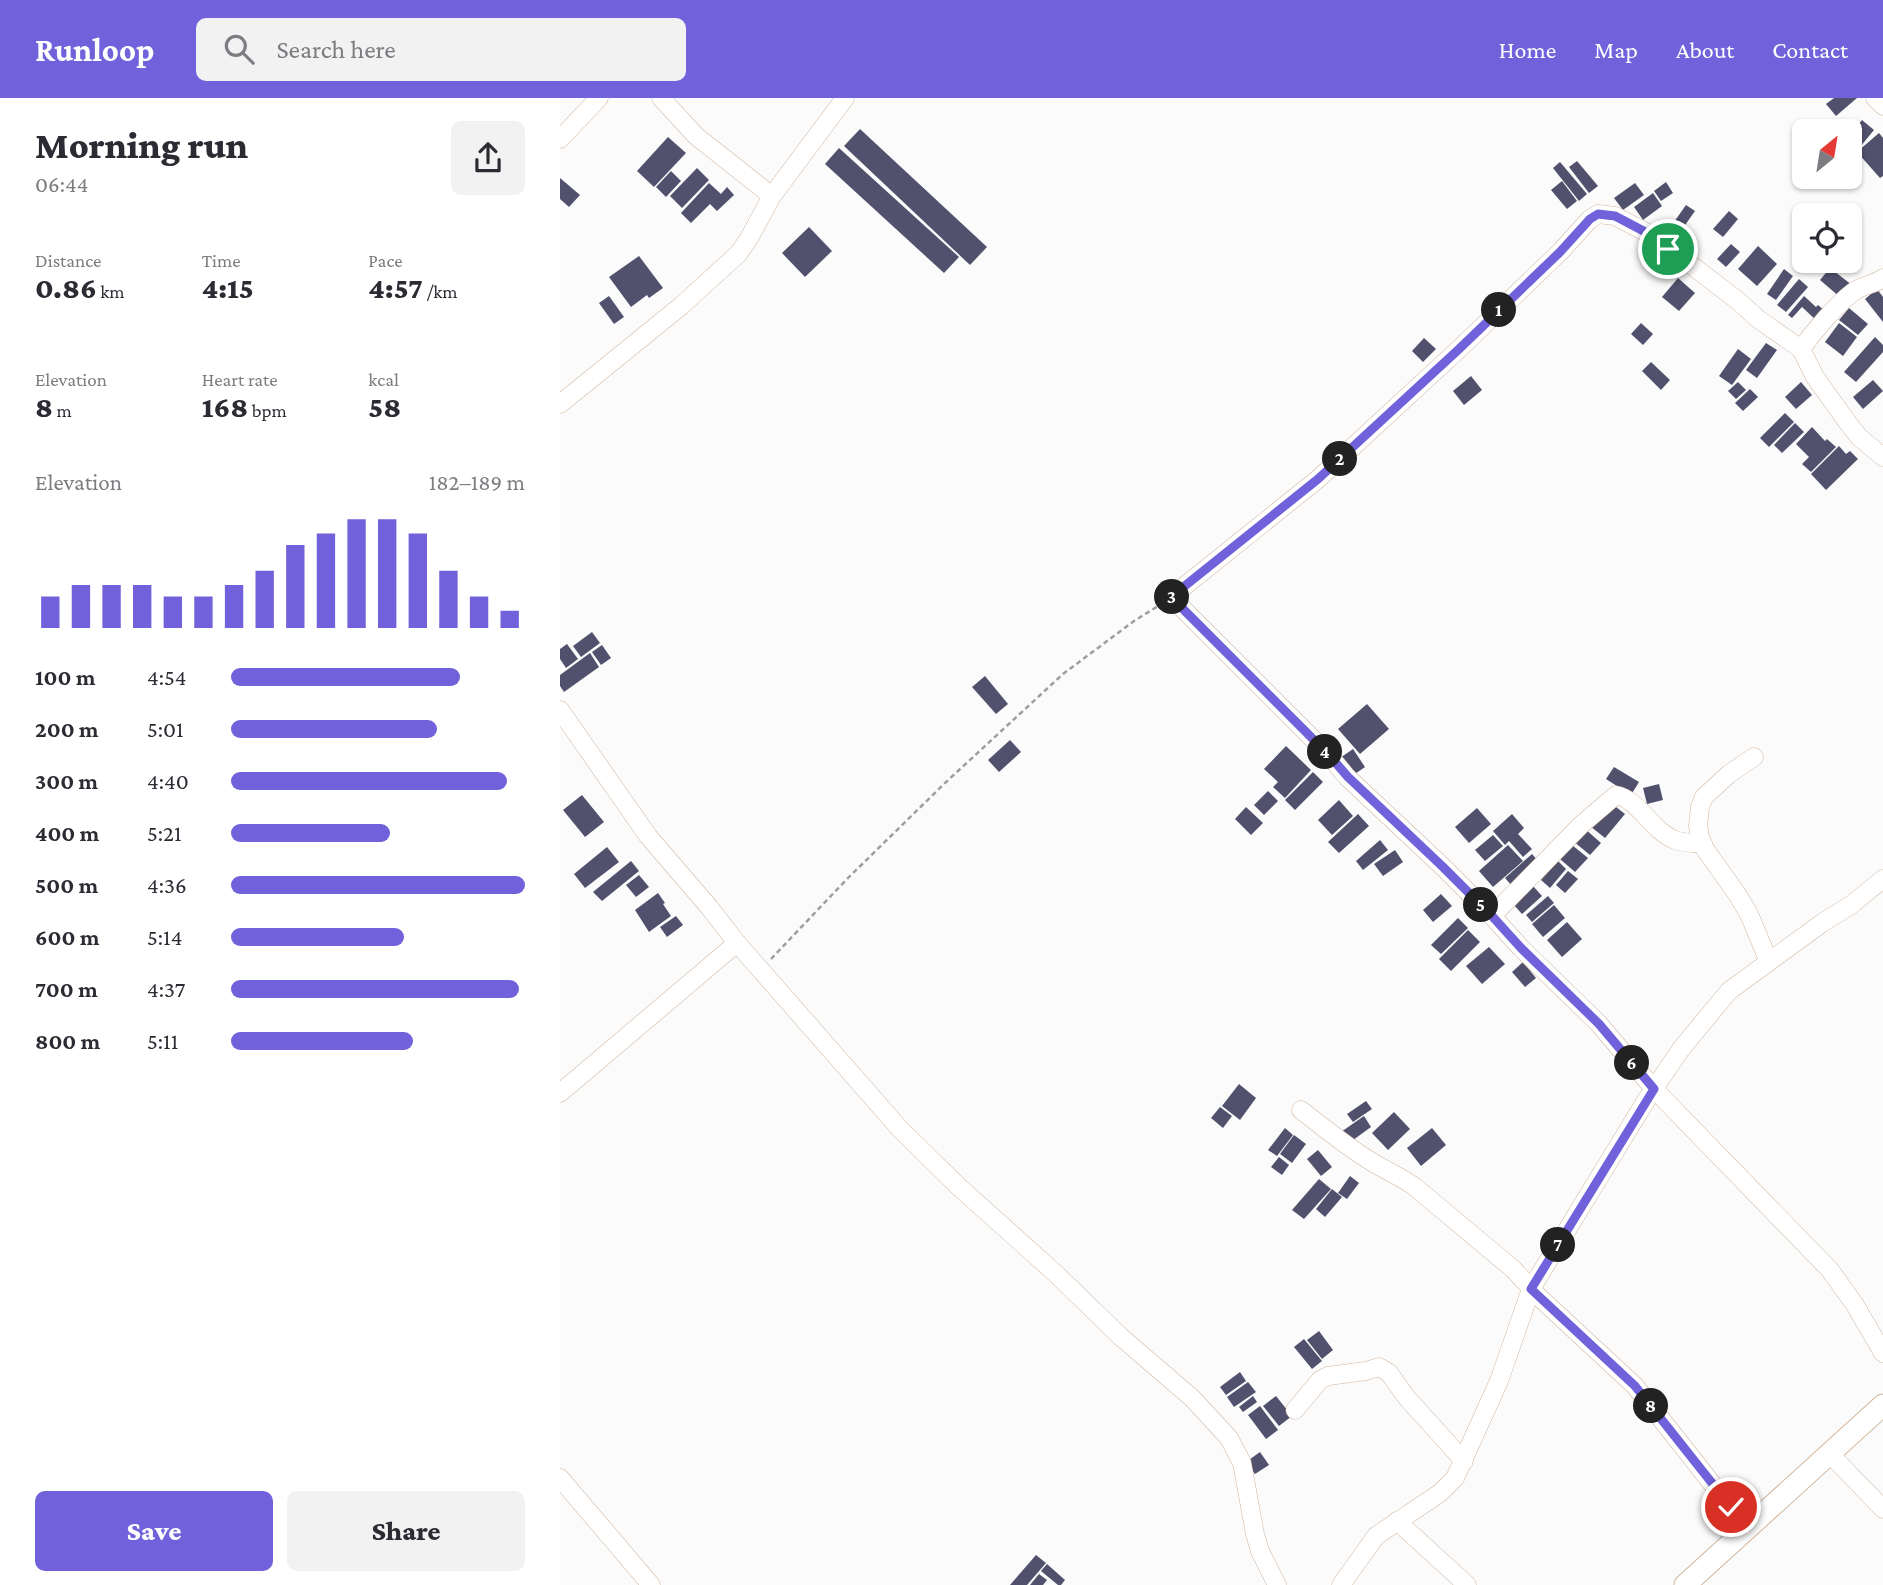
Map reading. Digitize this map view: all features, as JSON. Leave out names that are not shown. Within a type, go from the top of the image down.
[{"type":"street","points":[[560,139],[599,98]]},
{"type":"street","points":[[661,98],[696,136],[772,196]]},
{"type":"street","points":[[560,404],[727,266],[748,240],[772,196],[845,98]]},
{"type":"street","points":[[1875,98],[1883,106]]},
{"type":"street","points":[[1883,457],[1859,437],[1848,423],[1815,377],[1801,349],[1653,236],[1615,216],[1598,214],[1458,350],[1318,479],[1171,597],[1348,777],[1413,838],[1599,1024],[1654,1089],[1830,1270],[1855,1305],[1883,1353]]},
{"type":"street","points":[[1801,349],[1810,336],[1854,291],[1883,278]]},
{"type":"street","points":[[560,710],[648,836],[830,1051],[910,1139],[1217,1423],[1229,1438],[1242,1463],[1255,1534],[1260,1551],[1277,1585]]},
{"type":"street","points":[[1754,757],[1729,774],[1704,797],[1700,807],[1699,826],[1703,844],[1749,914],[1769,962]]},
{"type":"street","points":[[1492,916],[1581,825],[1616,795],[1630,802],[1668,837],[1703,844]]},
{"type":"street","points":[[1340,1585],[1370,1542],[1445,1489],[1455,1478],[1499,1381],[1531,1289],[1681,1048],[1729,991],[1851,905],[1883,879]]},
{"type":"street","points":[[560,1093],[737,943]]},
{"type":"street","points":[[1301,1110],[1355,1151],[1415,1187],[1513,1269],[1635,1386],[1747,1528]]},
{"type":"street","points":[[1295,1410],[1321,1380],[1328,1376],[1379,1367],[1389,1373],[1407,1398],[1464,1461]]},
{"type":"street","points":[[1685,1585],[1883,1405]]},
{"type":"street","points":[[1829,1453],[1883,1509]]},
{"type":"street","points":[[560,1478],[651,1585]]},
{"type":"street","points":[[1397,1521],[1467,1585]]},
{"type":"path","points":[[761,969],[945,783],[1063,674],[1171,597]]},
{"type":"building","points":[[1834,98],[1857,98],[1836,116],[1826,104]]},
{"type":"building","points":[[1862,120],[1874,130],[1862,145]]},
{"type":"building","points":[[860,129],[987,247],[970,265],[844,146]]},
{"type":"building","points":[[1879,133],[1883,138],[1883,176],[1880,178],[1862,158],[1862,148]]},
{"type":"building","points":[[668,137],[686,153],[654,187],[637,171]]},
{"type":"building","points":[[839,148],[959,257],[944,273],[825,164]]},
{"type":"building","points":[[1577,161],[1598,186],[1589,193],[1569,167]]},
{"type":"building","points":[[1560,162],[1587,194],[1579,201],[1553,168]]},
{"type":"building","points":[[697,168],[709,180],[682,208],[670,196]]},
{"type":"building","points":[[671,171],[681,181],[666,197],[656,187]]},
{"type":"building","points":[[560,178],[580,195],[569,207],[560,199]]},
{"type":"building","points":[[1562,181],[1577,201],[1567,209],[1551,190]]},
{"type":"building","points":[[1666,182],[1673,193],[1661,201],[1654,191]]},
{"type":"building","points":[[709,183],[721,194],[727,187],[734,195],[717,211],[710,204],[691,223],[681,213]]},
{"type":"building","points":[[1635,183],[1644,195],[1623,210],[1614,198]]},
{"type":"building","points":[[1653,193],[1662,206],[1643,220],[1634,207]]},
{"type":"building","points":[[1686,205],[1695,211],[1676,238],[1667,232]]},
{"type":"building","points":[[1729,211],[1738,219],[1723,237],[1713,229]]},
{"type":"building","points":[[809,227],[832,251],[805,277],[782,253]]},
{"type":"building","points":[[1731,244],[1740,252],[1726,267],[1717,259]]},
{"type":"building","points":[[1758,246],[1777,264],[1757,286],[1738,269]]},
{"type":"building","points":[[639,256],[663,288],[649,298],[647,295],[631,307],[609,277]]},
{"type":"building","points":[[1784,269],[1793,276],[1776,300],[1767,294]]},
{"type":"building","points":[[1826,273],[1836,273],[1852,285],[1841,298],[1820,280]]},
{"type":"building","points":[[1678,278],[1695,293],[1679,311],[1662,297]]},
{"type":"building","points":[[1799,279],[1808,287],[1786,312],[1777,305]]},
{"type":"building","points":[[1877,289],[1883,297],[1883,322],[1865,299]]},
{"type":"building","points":[[609,296],[624,317],[614,324],[599,303]]},
{"type":"building","points":[[1804,296],[1826,312],[1818,322],[1802,307],[1792,318],[1788,315]]},
{"type":"building","points":[[1849,308],[1868,324],[1858,335],[1839,320]]},
{"type":"building","points":[[1641,323],[1653,334],[1643,345],[1631,334]]},
{"type":"building","points":[[1839,323],[1857,337],[1843,356],[1825,342]]},
{"type":"building","points":[[1875,337],[1883,345],[1883,352],[1856,382],[1844,372]]},
{"type":"building","points":[[1424,338],[1436,349],[1423,362],[1412,351]]},
{"type":"building","points":[[1766,343],[1777,350],[1757,378],[1746,370]]},
{"type":"building","points":[[1738,349],[1751,359],[1732,385],[1719,376]]},
{"type":"building","points":[[1651,362],[1670,380],[1661,390],[1642,371]]},
{"type":"building","points":[[1471,376],[1482,390],[1464,405],[1453,391]]},
{"type":"building","points":[[1873,380],[1883,391],[1863,409],[1853,397]]},
{"type":"building","points":[[1738,382],[1746,390],[1736,399],[1728,391]]},
{"type":"building","points":[[1801,382],[1812,395],[1796,409],[1785,397]]},
{"type":"building","points":[[1750,389],[1758,397],[1743,411],[1735,403]]},
{"type":"building","points":[[1785,413],[1794,422],[1769,447],[1760,438]]},
{"type":"building","points":[[1795,423],[1804,432],[1782,453],[1774,445]]},
{"type":"building","points":[[1812,427],[1825,441],[1827,439],[1836,447],[1811,472],[1802,464],[1809,457],[1796,444]]},
{"type":"building","points":[[1839,446],[1846,454],[1850,451],[1858,459],[1826,490],[1811,474]]},
{"type":"building","points":[[592,632],[600,643],[581,657],[573,646]]},
{"type":"building","points":[[567,644],[578,659],[566,668],[560,659],[560,649]]},
{"type":"building","points":[[602,645],[611,658],[601,665],[592,652]]},
{"type":"building","points":[[590,653],[599,667],[564,692],[560,686],[560,675]]},
{"type":"building","points":[[985,676],[1008,704],[996,714],[972,687]]},
{"type":"building","points":[[1367,704],[1389,729],[1360,754],[1338,729]]},
{"type":"building","points":[[1010,740],[1021,752],[999,772],[988,760]]},
{"type":"building","points":[[1286,746],[1311,770],[1285,798],[1273,787],[1278,782],[1264,769]]},
{"type":"building","points":[[1353,749],[1365,767],[1352,776],[1340,758]]},
{"type":"building","points":[[1614,767],[1639,782],[1631,795],[1606,779]]},
{"type":"building","points":[[1313,772],[1323,782],[1295,810],[1285,800]]},
{"type":"building","points":[[1659,784],[1663,800],[1647,804],[1643,788]]},
{"type":"building","points":[[1268,791],[1278,801],[1264,815],[1254,805]]},
{"type":"building","points":[[582,795],[604,822],[585,837],[563,810]]},
{"type":"building","points":[[1339,800],[1353,816],[1332,835],[1318,820]]},
{"type":"building","points":[[1611,803],[1625,814],[1605,838],[1590,826]]},
{"type":"building","points":[[1246,807],[1263,823],[1251,835],[1235,819]]},
{"type":"building","points":[[1477,808],[1491,824],[1469,843],[1455,827]]},
{"type":"building","points":[[1358,814],[1369,826],[1339,853],[1328,842]]},
{"type":"building","points":[[1512,814],[1524,828],[1518,834],[1532,849],[1523,857],[1509,841],[1505,845],[1493,831]]},
{"type":"building","points":[[1584,828],[1601,843],[1590,855],[1573,841]]},
{"type":"building","points":[[1493,835],[1503,846],[1485,861],[1475,850]]},
{"type":"building","points":[[1380,840],[1388,850],[1363,870],[1356,861]]},
{"type":"building","points":[[1508,845],[1523,861],[1493,887],[1479,871]]},
{"type":"building","points":[[1572,845],[1588,858],[1575,872],[1560,859]]},
{"type":"building","points":[[607,847],[619,862],[585,888],[574,874]]},
{"type":"building","points":[[1395,850],[1403,862],[1383,876],[1374,864]]},
{"type":"building","points":[[1532,854],[1539,862],[1512,886],[1505,878]]},
{"type":"building","points":[[631,861],[639,871],[602,901],[593,892]]},
{"type":"building","points":[[1558,861],[1566,869],[1550,888],[1541,880]]},
{"type":"building","points":[[1568,871],[1578,879],[1565,893],[1556,885]]},
{"type":"building","points":[[639,875],[649,887],[636,897],[626,885]]},
{"type":"building","points":[[1533,886],[1542,896],[1522,914],[1513,904]]},
{"type":"building","points":[[658,893],[671,916],[649,932],[635,910]]},
{"type":"building","points":[[1441,894],[1452,906],[1433,922],[1423,910]]},
{"type":"building","points":[[1548,896],[1554,903],[1532,922],[1526,915]]},
{"type":"building","points":[[1554,905],[1565,918],[1543,937],[1532,924]]},
{"type":"building","points":[[676,916],[683,925],[667,937],[660,927]]},
{"type":"building","points":[[1458,918],[1468,928],[1441,954],[1431,945]]},
{"type":"building","points":[[1567,922],[1582,939],[1562,957],[1547,940]]},
{"type":"building","points":[[1468,930],[1480,942],[1451,971],[1439,959]]},
{"type":"building","points":[[1489,947],[1505,964],[1482,984],[1466,966]]},
{"type":"building","points":[[1523,962],[1536,978],[1525,987],[1512,972]]},
{"type":"building","points":[[1239,1084],[1256,1098],[1240,1120],[1222,1106]]},
{"type":"building","points":[[1366,1101],[1372,1109],[1353,1122],[1347,1114]]},
{"type":"building","points":[[1220,1107],[1232,1116],[1223,1128],[1211,1118]]},
{"type":"building","points":[[1394,1112],[1410,1129],[1388,1150],[1372,1133]]},
{"type":"building","points":[[1364,1116],[1371,1127],[1349,1143],[1341,1132]]},
{"type":"building","points":[[1285,1128],[1293,1135],[1277,1156],[1268,1150]]},
{"type":"building","points":[[1432,1128],[1446,1145],[1421,1166],[1407,1148]]},
{"type":"building","points":[[1294,1135],[1306,1144],[1292,1163],[1280,1154]]},
{"type":"building","points":[[1318,1150],[1332,1167],[1321,1176],[1307,1159]]},
{"type":"building","points":[[1279,1157],[1289,1165],[1282,1175],[1271,1167]]},
{"type":"building","points":[[1350,1176],[1359,1183],[1347,1199],[1338,1193]]},
{"type":"building","points":[[1319,1179],[1331,1189],[1304,1219],[1292,1210]]},
{"type":"building","points":[[1332,1189],[1342,1197],[1325,1217],[1316,1209]]},
{"type":"building","points":[[1319,1331],[1333,1350],[1322,1359],[1307,1340]]},
{"type":"building","points":[[1304,1339],[1322,1361],[1312,1369],[1294,1347]]},
{"type":"building","points":[[1240,1372],[1246,1381],[1226,1395],[1220,1387]]},
{"type":"building","points":[[1248,1382],[1256,1392],[1234,1407],[1227,1397]]},
{"type":"building","points":[[1253,1396],[1257,1402],[1243,1412],[1239,1407]]},
{"type":"building","points":[[1276,1396],[1292,1416],[1279,1426],[1263,1406]]},
{"type":"building","points":[[1260,1406],[1278,1430],[1266,1439],[1248,1415]]},
{"type":"building","points":[[1260,1452],[1269,1465],[1255,1474],[1246,1462]]},
{"type":"building","points":[[1036,1555],[1046,1563],[1027,1585],[1010,1585]]},
{"type":"building","points":[[1047,1564],[1065,1580],[1061,1585],[1041,1571]]},
{"type":"building","points":[[1039,1574],[1047,1580],[1043,1585],[1030,1585]]},
{"type":"route","points":[[1668,249],[1653,236],[1615,216],[1598,214],[1590,219],[1560,252],[1458,350],[1318,479],[1171,597],[1348,777],[1443,867],[1599,1024],[1654,1089],[1531,1289],[1635,1386],[1731,1507]]}]
